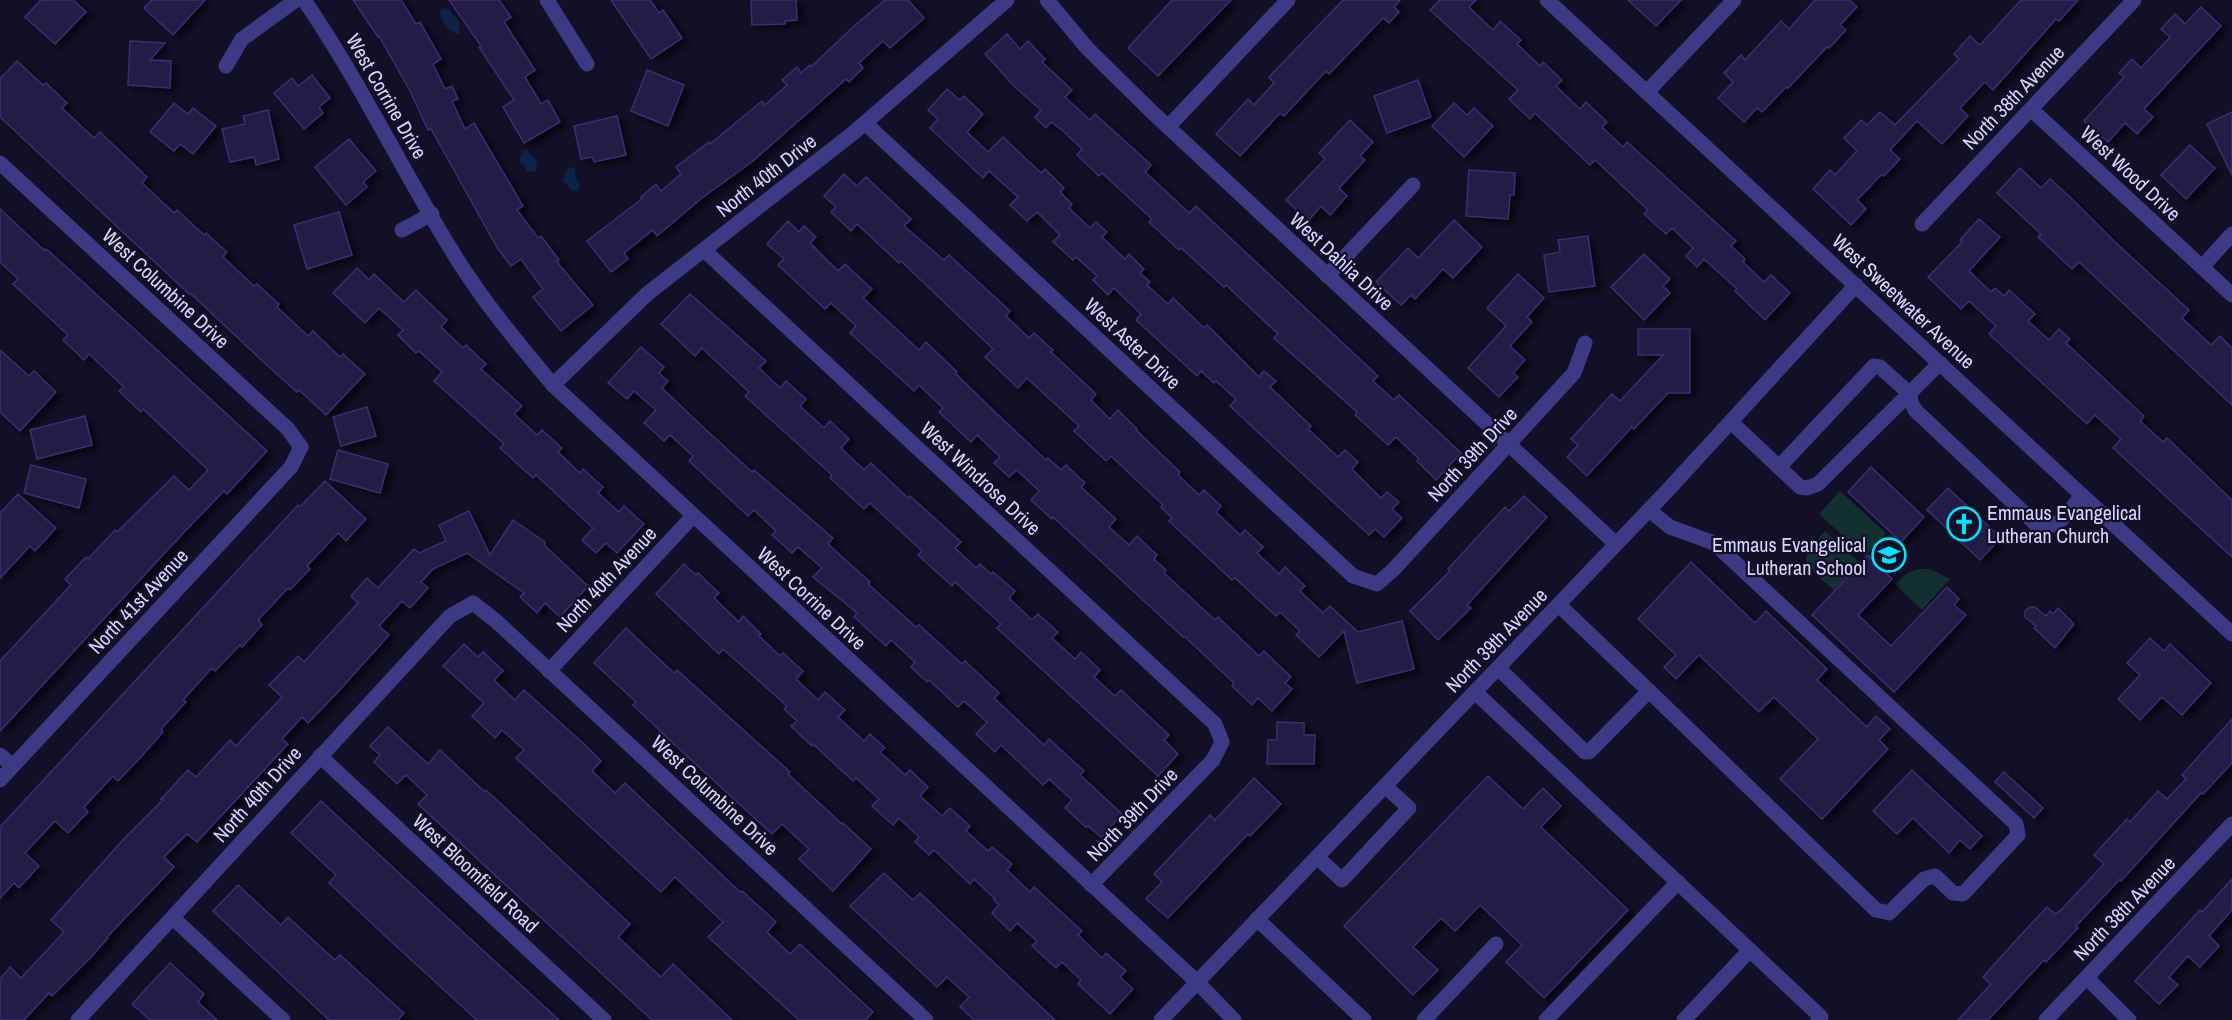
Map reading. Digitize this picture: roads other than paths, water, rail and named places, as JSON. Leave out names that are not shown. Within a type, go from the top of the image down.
[{"type":"street","points":[[226,66],[242,39],[296,0]]},
{"type":"street","name":"West Corrine Drive","points":[[304,0],[341,57],[451,250],[481,296],[553,385],[1197,982],[1234,1017],[1234,1020]]},
{"type":"street","points":[[548,0],[587,64]]},
{"type":"street","name":"North 40th Drive","points":[[553,385],[647,294],[865,123],[1007,0]]},
{"type":"street","name":"West Dahlia Drive","points":[[1047,0],[1087,48],[1168,127],[1616,544]]},
{"type":"street","points":[[1168,127],[1288,0]]},
{"type":"street","name":"West Sweetwater Avenue","points":[[1547,0],[2232,634]]},
{"type":"street","points":[[1647,92],[1734,0]]},
{"type":"street","name":"North 38th Avenue","points":[[1922,224],[2134,0]]},
{"type":"street","name":"West Wood Drive","points":[[2031,109],[2232,295]]},
{"type":"street","name":"West Aster Drive","points":[[865,123],[1353,576],[1377,584]]},
{"type":"street","name":"West Columbine Drive","points":[[0,163],[288,429],[301,447]]},
{"type":"street","points":[[1326,276],[1413,185]]},
{"type":"street","points":[[402,230],[432,214]]},
{"type":"street","points":[[2202,267],[2232,234]]},
{"type":"street","name":"West Windrose Drive","points":[[704,250],[1215,724],[1222,742]]},
{"type":"street","name":"North 39th Avenue","points":[[1161,1020],[1649,510],[1856,285]]},
{"type":"street","name":"North 39th Drive","points":[[1377,584],[1394,569],[1574,373],[1585,343]]},
{"type":"street","points":[[1731,422],[1800,487],[1807,488],[1818,484],[1940,363]]},
{"type":"street","points":[[1779,467],[1875,366],[1880,367],[1910,394],[1915,410],[2039,527],[2049,528],[2057,525],[2082,495]]},
{"type":"street","name":"North 41st Avenue","points":[[0,780],[291,467],[301,447]]},
{"type":"street","points":[[1558,604],[1876,910],[1889,913],[1923,879],[1935,876],[1953,893],[1963,894],[2018,835],[2016,824],[1714,543],[1670,527],[1649,510]]},
{"type":"street","name":"North 40th Avenue","points":[[549,671],[693,516]]},
{"type":"street","name":"North 40th Drive","points":[[78,1020],[450,616],[473,603]]},
{"type":"street","name":"West Columbine Drive","points":[[473,603],[496,621],[927,1020]]},
{"type":"street","points":[[1498,668],[1585,752],[1589,752],[1649,691]]},
{"type":"street","points":[[1475,692],[1821,1017],[1818,1020]]},
{"type":"street","name":"North 39th Drive","points":[[1091,885],[1213,760],[1222,742]]},
{"type":"street","points":[[0,755],[13,766]]},
{"type":"street","name":"West Bloomfield Road","points":[[320,756],[604,1020]]},
{"type":"street","points":[[1317,857],[1342,880],[1409,808],[1385,786]]},
{"type":"street","name":"North 38th Avenue","points":[[2046,1020],[2232,824]]},
{"type":"street","points":[[1546,1020],[1678,882]]},
{"type":"street","points":[[173,918],[283,1020]]},
{"type":"street","points":[[1257,919],[1364,1020]]},
{"type":"street","points":[[1424,1020],[1496,944]]},
{"type":"street","points":[[1684,1020],[1750,950]]},
{"type":"street","points":[[2086,978],[2129,1020]]},
{"type":"water","points":[[442,8],[448,9],[459,21],[460,35],[450,30],[443,21],[440,13]]},
{"type":"water","points":[[526,149],[537,161],[536,171],[527,172],[519,162],[522,152]]},
{"type":"water","points":[[569,167],[575,169],[575,178],[581,184],[578,191],[572,191],[563,180]]},
{"type":"place","name":"Emmaus Evangelical Lutheran Church","points":[[1964,524]]},
{"type":"place","name":"Emmaus Evangelical Lutheran School","points":[[1889,555]]}]
